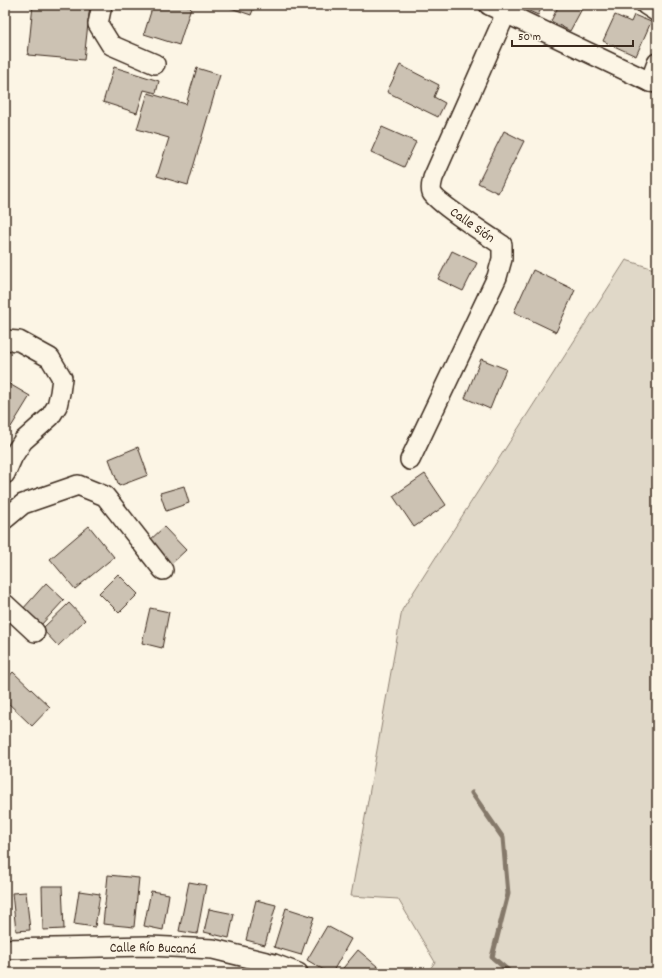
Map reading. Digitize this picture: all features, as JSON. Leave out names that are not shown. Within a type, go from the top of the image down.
[{"type":"street","points":[[102,5],[98,24],[110,45],[155,64]]},
{"type":"street","points":[[646,5],[657,12]]},
{"type":"street","points":[[497,9],[654,82],[657,63]]},
{"type":"street","name":"Calle Sión","points":[[410,460],[497,276],[502,259],[502,245],[453,211],[432,194],[431,186],[497,9]]},
{"type":"street","points":[[5,340],[19,341],[50,358],[62,378],[57,406],[50,417],[23,440],[12,456],[5,474]]},
{"type":"street","points":[[5,519],[23,504],[78,485],[105,496],[163,570]]},
{"type":"street","points":[[5,604],[35,632]]},
{"type":"street","name":"Calle Río Bucaná","points":[[5,949],[149,946],[214,949],[274,964],[298,973]]},
{"type":"shaded area","points":[[626,260],[657,270],[657,973],[427,973],[435,962],[398,899],[351,896],[402,610]]},
{"type":"building","points":[[33,5],[90,5],[84,60],[28,55]]},
{"type":"building","points":[[153,5],[185,5],[191,7],[179,45],[144,34]]},
{"type":"building","points":[[225,5],[255,5],[251,15]]},
{"type":"building","points":[[516,5],[543,5],[538,15]]},
{"type":"building","points":[[559,5],[584,5],[570,31],[551,21]]},
{"type":"building","points":[[615,15],[631,22],[634,15],[651,22],[636,56],[603,41]]},
{"type":"building","points":[[400,65],[439,85],[434,97],[445,103],[438,117],[387,92]]},
{"type":"building","points":[[114,67],[159,81],[156,93],[144,90],[137,113],[103,102]]},
{"type":"building","points":[[197,68],[220,75],[188,185],[157,176],[169,138],[137,129],[148,93],[186,104]]},
{"type":"building","points":[[382,127],[416,142],[404,167],[371,152]]},
{"type":"building","points":[[504,131],[524,141],[498,193],[478,183]]},
{"type":"building","points":[[452,251],[477,263],[463,291],[438,279]]},
{"type":"building","points":[[533,270],[575,290],[556,332],[514,312]]},
{"type":"building","points":[[481,359],[506,369],[490,409],[465,398]]},
{"type":"building","points":[[6,382],[30,396],[11,427],[5,424]]},
{"type":"building","points":[[138,447],[148,475],[119,486],[109,459]]},
{"type":"building","points":[[425,474],[446,505],[414,527],[393,496]]},
{"type":"building","points":[[184,486],[189,503],[166,511],[160,493]]},
{"type":"building","points":[[89,526],[114,557],[75,589],[50,559]]},
{"type":"building","points":[[164,527],[186,550],[170,565],[148,542]]},
{"type":"building","points":[[118,574],[138,594],[119,613],[99,593]]},
{"type":"building","points":[[46,583],[64,600],[40,626],[22,610]]},
{"type":"building","points":[[69,603],[85,620],[58,646],[42,629]]},
{"type":"building","points":[[150,608],[169,612],[162,648],[142,643]]},
{"type":"building","points":[[13,672],[50,707],[32,726],[5,700],[5,681]]},
{"type":"building","points":[[108,875],[139,878],[134,927],[103,924]]},
{"type":"building","points":[[189,882],[206,885],[197,934],[179,931]]},
{"type":"building","points":[[42,886],[62,886],[64,929],[43,930]]},
{"type":"building","points":[[79,891],[100,894],[95,927],[74,924]]},
{"type":"building","points":[[151,891],[169,894],[163,930],[144,926]]},
{"type":"building","points":[[26,892],[30,930],[16,931],[12,893]]},
{"type":"building","points":[[256,900],[276,905],[265,945],[246,940]]},
{"type":"building","points":[[286,908],[314,917],[301,955],[274,947]]},
{"type":"building","points":[[209,909],[234,914],[229,938],[204,932]]},
{"type":"building","points":[[327,926],[351,939],[332,973],[329,973],[307,960]]},
{"type":"building","points":[[358,950],[384,972],[339,973]]},
{"type":"waterway","points":[[472,793],[503,838],[508,894],[492,957],[511,973]]}]
